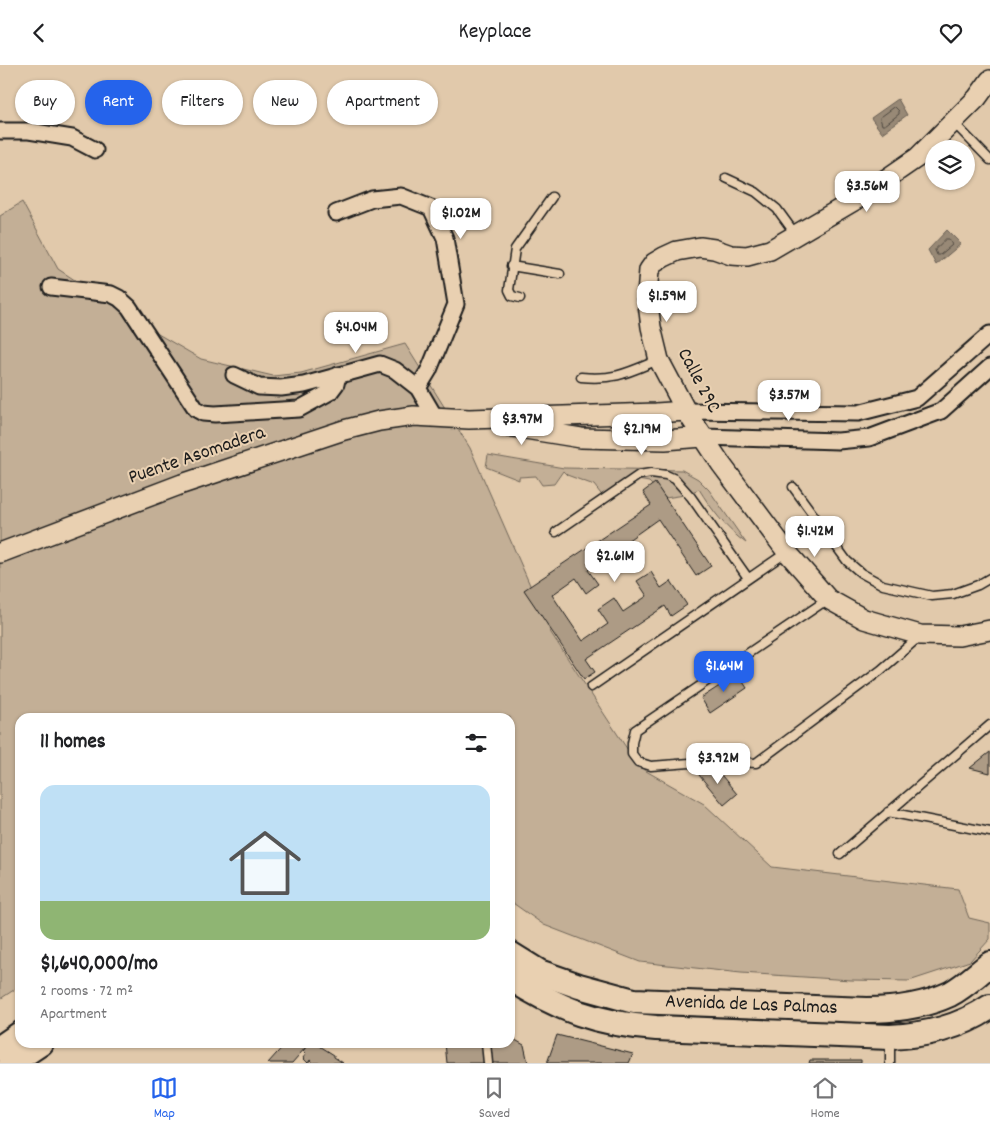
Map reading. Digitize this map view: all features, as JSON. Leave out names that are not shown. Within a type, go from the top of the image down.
[{"type":"main road","name":"Avenida de Las Palmas","points":[[515,957],[539,972],[579,986],[634,1001],[867,1010],[891,1010],[919,1005],[950,993],[990,964]]},
{"type":"main road","name":"Avenida de Las Palmas","points":[[515,984],[560,1007],[624,1026],[890,1037],[938,1031],[955,1026],[989,1009]]},
{"type":"main road","points":[[0,1048],[15,1038]]},
{"type":"main road","points":[[11,1063],[34,1048]]},
{"type":"street","points":[[796,235],[858,199],[918,157],[977,98],[990,81]]},
{"type":"street","points":[[0,131],[30,131],[72,138],[95,150]]},
{"type":"street","points":[[336,213],[372,199],[401,196],[431,209],[445,238],[456,304],[429,370],[418,389]]},
{"type":"street","name":"Calle 29C","points":[[796,235],[770,250],[747,256],[732,255],[700,247],[677,251],[654,263],[649,270],[647,297],[651,327],[659,360],[686,411],[703,437],[787,552],[828,599],[864,619],[920,635],[959,636],[990,630]]},
{"type":"street","points":[[51,287],[111,294],[119,298],[129,307],[196,409],[203,413],[299,409],[330,392],[336,384],[338,375]]},
{"type":"street","points":[[469,419],[686,411],[858,413],[917,398],[990,334]]},
{"type":"street","points":[[234,375],[259,387],[281,388],[304,385],[380,364],[395,370],[418,389],[435,417]]},
{"type":"street","points":[[469,419],[581,438],[665,440],[703,437],[838,441],[869,439],[941,411],[990,367]]},
{"type":"street","points":[[772,412],[777,439]]},
{"type":"street","name":"Puente Asomadera","points":[[0,553],[182,483],[344,430],[379,421],[414,416],[469,419]]},
{"type":"lane","points":[[953,122],[990,160]]},
{"type":"lane","points":[[726,178],[756,192],[777,209],[796,235]]},
{"type":"lane","points":[[520,298],[512,296],[509,290],[515,249],[552,197]]},
{"type":"lane","points":[[511,266],[560,274]]},
{"type":"lane","points":[[581,377],[603,379],[621,376],[659,360]]},
{"type":"lane","points":[[556,532],[639,475],[651,473],[666,475],[675,479],[691,497],[748,578]]},
{"type":"lane","points":[[792,487],[847,561],[861,573],[883,585],[932,596],[953,595],[990,578]]},
{"type":"lane","points":[[591,687],[787,552]]},
{"type":"lane","points":[[828,599],[635,730],[632,754],[638,762],[652,766],[716,761],[756,763],[880,670],[920,635]]},
{"type":"lane","points":[[840,853],[990,725]]},
{"type":"lane","points":[[888,813],[990,832]]},
{"type":"lane","points":[[890,1037],[890,1063]]},
{"type":"lane","points":[[486,1048],[488,1063]]},
{"type":"shaded area","points":[[22,202],[58,269],[151,330],[201,359],[273,376],[301,373],[405,344],[470,448],[551,633],[639,767],[704,804],[772,867],[958,889],[969,918],[990,923],[990,939],[970,961],[909,981],[851,980],[741,973],[640,962],[544,925],[515,905],[515,713],[15,713],[15,989],[0,999],[0,216]]},
{"type":"shaded area","points":[[488,455],[564,468],[682,470],[698,479],[709,490],[746,543],[720,519],[699,489],[685,495],[665,498],[649,482],[632,479],[604,498],[594,485],[567,475],[563,471],[554,484],[542,485],[536,476],[519,477],[519,480],[486,467]]},
{"type":"water","points":[[898,99],[907,115],[882,133],[871,118]]},
{"type":"water","points":[[947,230],[961,244],[936,265],[928,250]]},
{"type":"building","points":[[655,483],[711,566],[696,576],[658,519],[627,541],[637,556],[626,563],[617,550],[588,570],[598,584],[586,593],[576,578],[552,595],[583,641],[608,624],[598,609],[614,598],[623,612],[647,596],[637,581],[651,572],[661,588],[671,581],[687,605],[671,616],[665,606],[586,659],[595,672],[584,679],[524,590],[651,505],[643,492]]},
{"type":"building","points":[[738,674],[747,688],[710,713],[701,698]]},
{"type":"building","points":[[990,752],[990,773],[970,768]]},
{"type":"building","points":[[712,764],[737,794],[724,805],[699,775]]},
{"type":"building","points":[[557,1035],[633,1054],[629,1063],[547,1063]]},
{"type":"building","points":[[515,1040],[524,1045],[528,1063],[447,1063],[446,1048],[515,1048]]},
{"type":"building","points":[[282,1048],[305,1048],[292,1063],[268,1063]]},
{"type":"building","points":[[305,1048],[323,1048],[343,1063],[314,1063],[310,1060],[308,1063],[303,1058],[306,1054],[303,1051]]},
{"type":"building","points":[[810,1060],[861,1060],[861,1063],[809,1063]]}]
